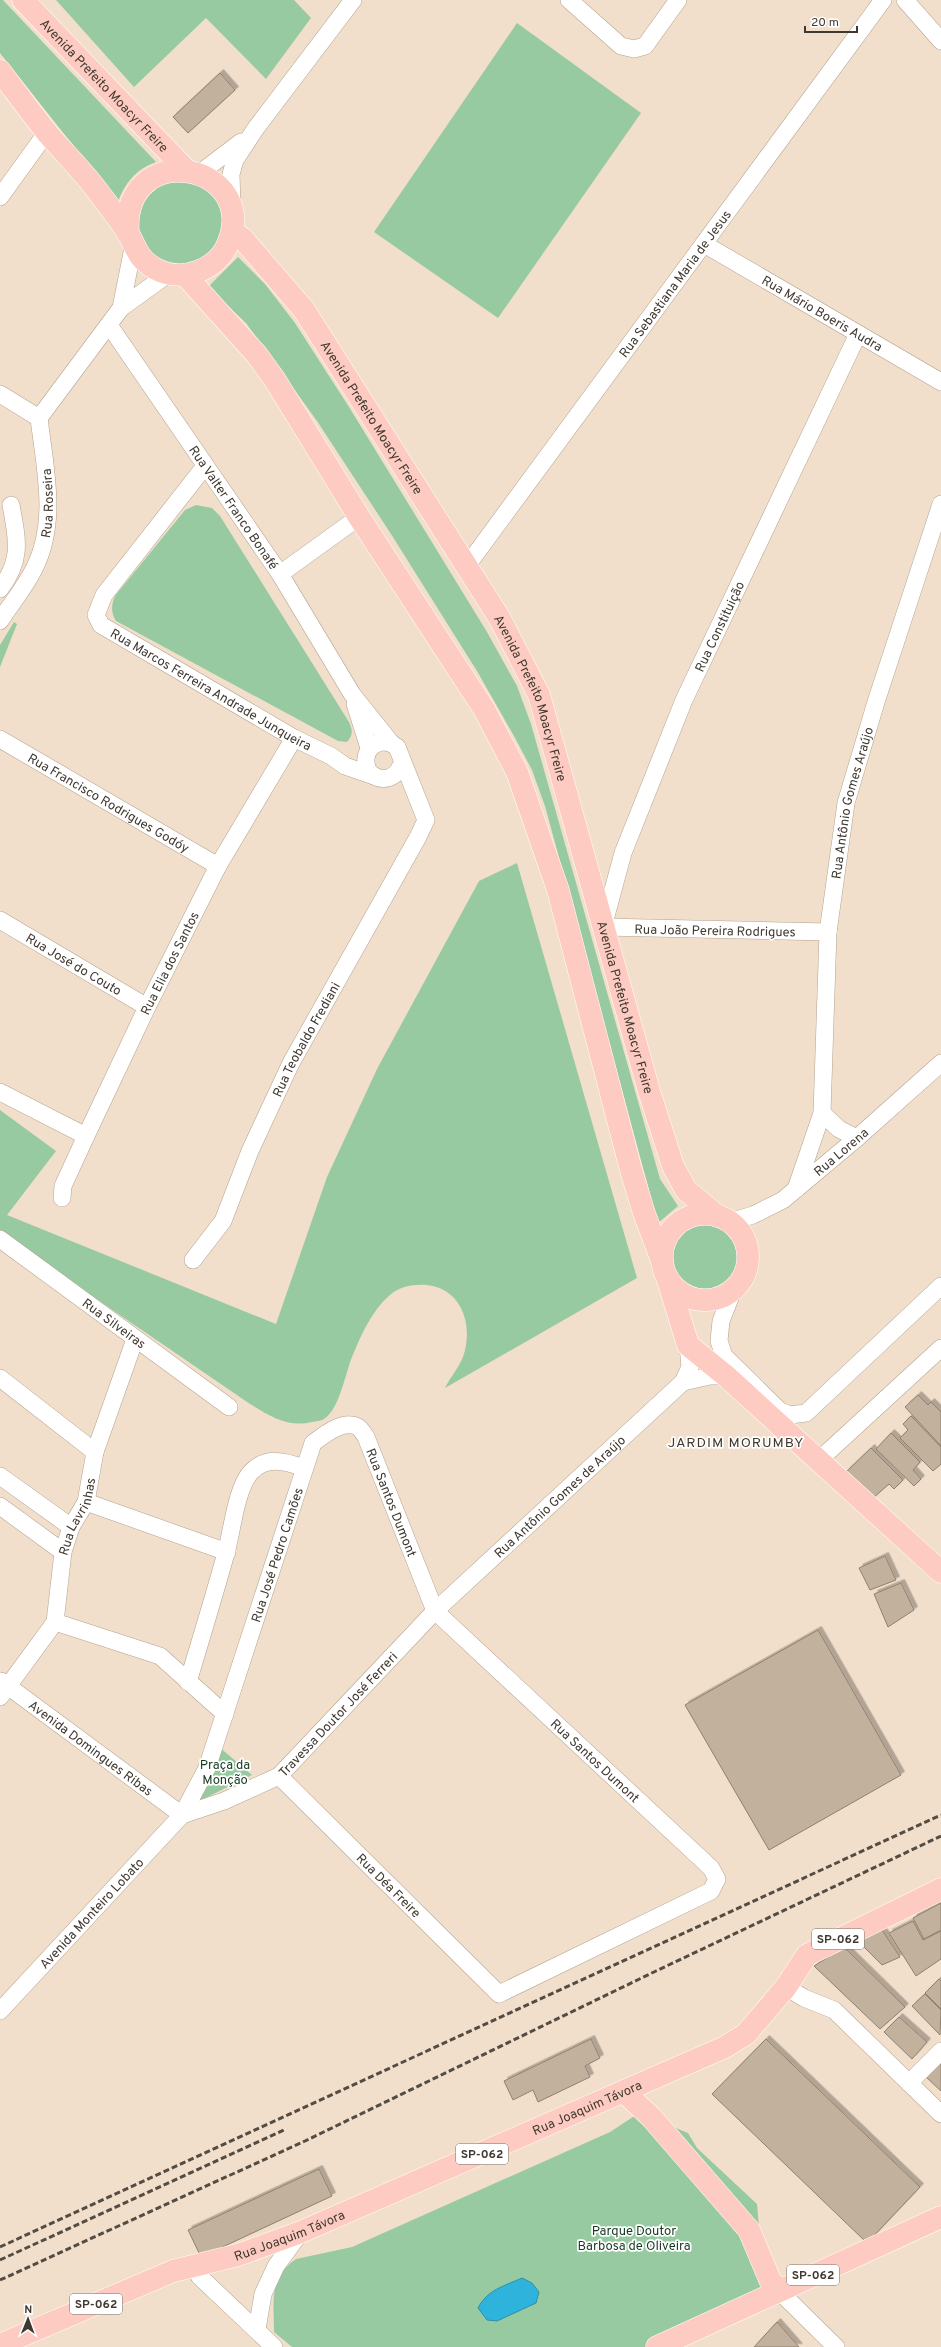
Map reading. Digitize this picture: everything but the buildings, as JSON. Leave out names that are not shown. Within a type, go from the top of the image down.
[{"type":"main road","name":"Avenida Prefeito Moacyr Freire","points":[[23,0],[193,171],[212,180],[222,190],[229,202],[233,224],[243,239],[304,310],[500,619],[539,695],[649,1091],[673,1166],[686,1190],[739,1231],[745,1242],[748,1254],[747,1266],[742,1278],[734,1288],[724,1295],[711,1299],[698,1299],[685,1295],[675,1288],[664,1269],[663,1247],[668,1234],[677,1224],[690,1217],[703,1214],[723,1219]]},
{"type":"main road","name":"Avenida Prefeito Moacyr Freire","points":[[0,71],[47,132],[98,192],[142,259],[154,268],[177,274],[257,355],[359,517],[484,709],[518,772],[558,890],[631,1170],[688,1345]]},
{"type":"main road","name":"Avenida Prefeito Moacyr Freire","points":[[131,241],[127,220],[130,205],[136,192],[146,182],[158,174],[172,170],[193,171]]},
{"type":"main road","points":[[177,274],[202,271],[216,262],[227,248],[233,224]]},
{"type":"main road","points":[[688,1345],[726,1376],[933,1564]]},
{"type":"main road","name":"Rua Joaquim Távora","points":[[196,2271],[300,2232],[726,2047],[746,2034],[786,1987],[807,1955],[817,1948],[941,1889]]},
{"type":"main road","points":[[624,2092],[651,2117],[749,2230],[770,2280],[779,2291]]},
{"type":"main road","name":"SP-062","points":[[657,2347],[941,2217]]},
{"type":"main road","name":"SP-062","points":[[0,2345],[173,2272],[196,2271]]},
{"type":"street","points":[[233,224],[230,174],[235,160],[256,128],[353,0]]},
{"type":"street","points":[[568,0],[621,46],[634,49],[645,46],[678,0]]},
{"type":"street","name":"Rua Sebastiana Maria de Jesus","points":[[466,567],[883,0]]},
{"type":"street","points":[[905,0],[941,41]]},
{"type":"street","points":[[193,171],[236,147],[256,128]]},
{"type":"street","points":[[0,197],[47,132]]},
{"type":"street","points":[[121,308],[131,241]]},
{"type":"street","name":"Rua Mário Boeris Audra","points":[[704,244],[941,382]]},
{"type":"street","points":[[0,394],[39,418],[121,308],[177,274]]},
{"type":"street","name":"Rua Valter Franco Bonafé","points":[[109,325],[280,574],[352,694],[400,752],[402,763],[423,814]]},
{"type":"street","name":"Rua Constituição","points":[[603,927],[622,852],[684,700],[858,334]]},
{"type":"street","name":"Rua Roseira","points":[[0,621],[34,570],[44,543],[49,517],[39,418]]},
{"type":"street","name":"Rua Marcos Ferreira Andrade Junqueira","points":[[205,466],[104,595],[96,615],[101,625],[294,738],[331,756],[356,771],[380,778]]},
{"type":"street","name":"Rua Antônio Gomes Araújo","points":[[796,1189],[822,1113],[828,932],[846,803],[876,702],[941,504]]},
{"type":"street","points":[[0,589],[13,568],[18,546],[11,505]]},
{"type":"street","points":[[280,574],[359,517]]},
{"type":"street","name":"Rua Valter Franco Bonafé","points":[[352,694],[367,751],[365,766],[423,814]]},
{"type":"street","name":"Rua Elia dos Santos","points":[[62,1198],[63,1186],[86,1136],[147,1008],[218,866],[294,738]]},
{"type":"street","name":"Rua Francisco Rodrigues Godóy","points":[[0,739],[218,866]]},
{"type":"street","points":[[367,751],[380,742],[392,744]]},
{"type":"street","name":"Rua Marcos Ferreira Andrade Junqueira","points":[[331,756],[367,751]]},
{"type":"street","points":[[380,778],[396,774],[402,763]]},
{"type":"street","name":"Rua Teobaldo Frediani","points":[[193,1260],[223,1222],[250,1151],[291,1063],[418,837],[423,814]]},
{"type":"street","name":"Rua José do Couto","points":[[0,920],[147,1008]]},
{"type":"street","name":"Rua João Pereira Rodrigues","points":[[603,927],[828,932]]},
{"type":"street","name":"Rua Lorena","points":[[723,1219],[770,1208],[796,1189],[857,1138],[941,1063]]},
{"type":"street","points":[[0,1092],[86,1136]]},
{"type":"street","points":[[822,1113],[839,1129],[857,1138]]},
{"type":"street","name":"Rua Silveiras","points":[[0,1239],[228,1407]]},
{"type":"street","name":"Avenida Prefeito Moacyr Freire","points":[[734,1288],[721,1321],[719,1341],[724,1356],[780,1412],[790,1415],[806,1412],[941,1286]]},
{"type":"street","name":"Rua Lavrinhas","points":[[3,1688],[55,1622],[63,1552],[71,1527],[86,1502],[95,1452],[135,1339]]},
{"type":"street","name":"Rua Antônio Gomes de Araújo","points":[[436,1611],[683,1382],[690,1367],[688,1345]]},
{"type":"street","points":[[818,1461],[941,1348]]},
{"type":"street","points":[[683,1382],[710,1376],[726,1376]]},
{"type":"street","points":[[0,1378],[95,1452]]},
{"type":"street","name":"Rua José Pedro Camões","points":[[224,1714],[313,1443],[324,1434],[338,1427],[349,1425],[358,1427]]},
{"type":"street","name":"Rua Santos Dumont","points":[[358,1427],[366,1437],[436,1611],[711,1868],[717,1879],[711,1891],[499,1994]]},
{"type":"street","points":[[188,1682],[227,1552],[243,1484],[250,1473],[262,1463],[285,1461],[304,1468]]},
{"type":"street","points":[[0,1476],[71,1527]]},
{"type":"street","points":[[86,1502],[227,1552]]},
{"type":"street","points":[[0,1506],[63,1552]]},
{"type":"street","name":"Travessa Doutor José Ferreri","points":[[182,1815],[224,1801],[279,1776],[436,1611]]},
{"type":"street","points":[[55,1622],[160,1656],[224,1714],[207,1768],[182,1815]]},
{"type":"street","name":"Avenida Domingues Ribas","points":[[3,1688],[182,1815]]},
{"type":"street","name":"Rua Déa Freire","points":[[279,1776],[499,1994]]},
{"type":"street","name":"Avenida Monteiro Lobato","points":[[0,2010],[182,1815]]},
{"type":"street","points":[[786,1987],[804,1998],[834,2010],[941,2114]]},
{"type":"street","points":[[909,2083],[941,2051]]},
{"type":"street","points":[[257,2329],[262,2294],[276,2266],[300,2232]]},
{"type":"street","points":[[196,2271],[274,2347]]},
{"type":"street","points":[[779,2291],[836,2347]]},
{"type":"green space","points":[[0,0],[3,0],[156,162],[137,173],[132,178],[124,189],[118,202],[0,53]]},
{"type":"green space","points":[[56,0],[294,0],[311,18],[266,79],[206,18],[134,87]]},
{"type":"green space","points":[[517,23],[641,113],[498,318],[374,232]]},
{"type":"green space","points":[[174,180],[187,180],[212,191],[226,215],[213,255],[186,268],[157,260],[146,249],[140,235],[138,220],[142,205],[150,194],[161,185]]},
{"type":"green space","points":[[238,257],[265,284],[295,323],[349,407],[487,632],[517,686],[531,724],[660,1179],[678,1206],[658,1223],[545,806],[532,770],[477,671],[391,534],[317,421],[246,323],[208,287]]},
{"type":"green space","points":[[196,505],[212,508],[220,516],[349,722],[352,733],[347,742],[338,741],[116,621],[112,609],[115,596],[185,510]]},
{"type":"green space","points":[[14,622],[17,624],[0,667],[0,645]]},
{"type":"green space","points":[[517,863],[637,1278],[445,1388],[463,1357],[466,1345],[466,1321],[462,1310],[457,1301],[449,1293],[439,1288],[427,1285],[407,1286],[390,1295],[372,1315],[352,1357],[334,1408],[324,1419],[320,1421],[295,1423],[272,1417],[250,1404],[0,1233],[0,1110],[56,1151],[7,1215],[276,1324],[327,1177],[377,1069],[479,881]]},
{"type":"green space","points":[[698,1220],[712,1220],[726,1226],[736,1236],[742,1250],[740,1271],[736,1278],[726,1288],[712,1294],[698,1294],[684,1288],[674,1278],[668,1264],[668,1250],[674,1236],[684,1226]]},
{"type":"green space","name":"Praça da Monção","points":[[218,1746],[252,1775],[191,1805]]},
{"type":"green space","name":"Parque Doutor Barbosa de Oliveira","points":[[639,2113],[688,2133],[697,2148],[757,2204],[764,2286],[649,2347],[292,2347],[274,2332],[274,2291],[281,2274],[287,2266],[296,2259],[352,2247],[610,2132]]},
{"type":"water","points":[[522,2278],[532,2283],[539,2292],[536,2303],[497,2321],[487,2320],[478,2308],[486,2297],[497,2289]]},
{"type":"railway","points":[[0,2247],[941,1815]]},
{"type":"railway","points":[[0,2280],[305,2141],[656,1971],[941,1836]]},
{"type":"railway","points":[[0,2260],[286,2129]]},
{"type":"district","name":"JARDIM MORUMBY","points":[[736,1442]]}]
